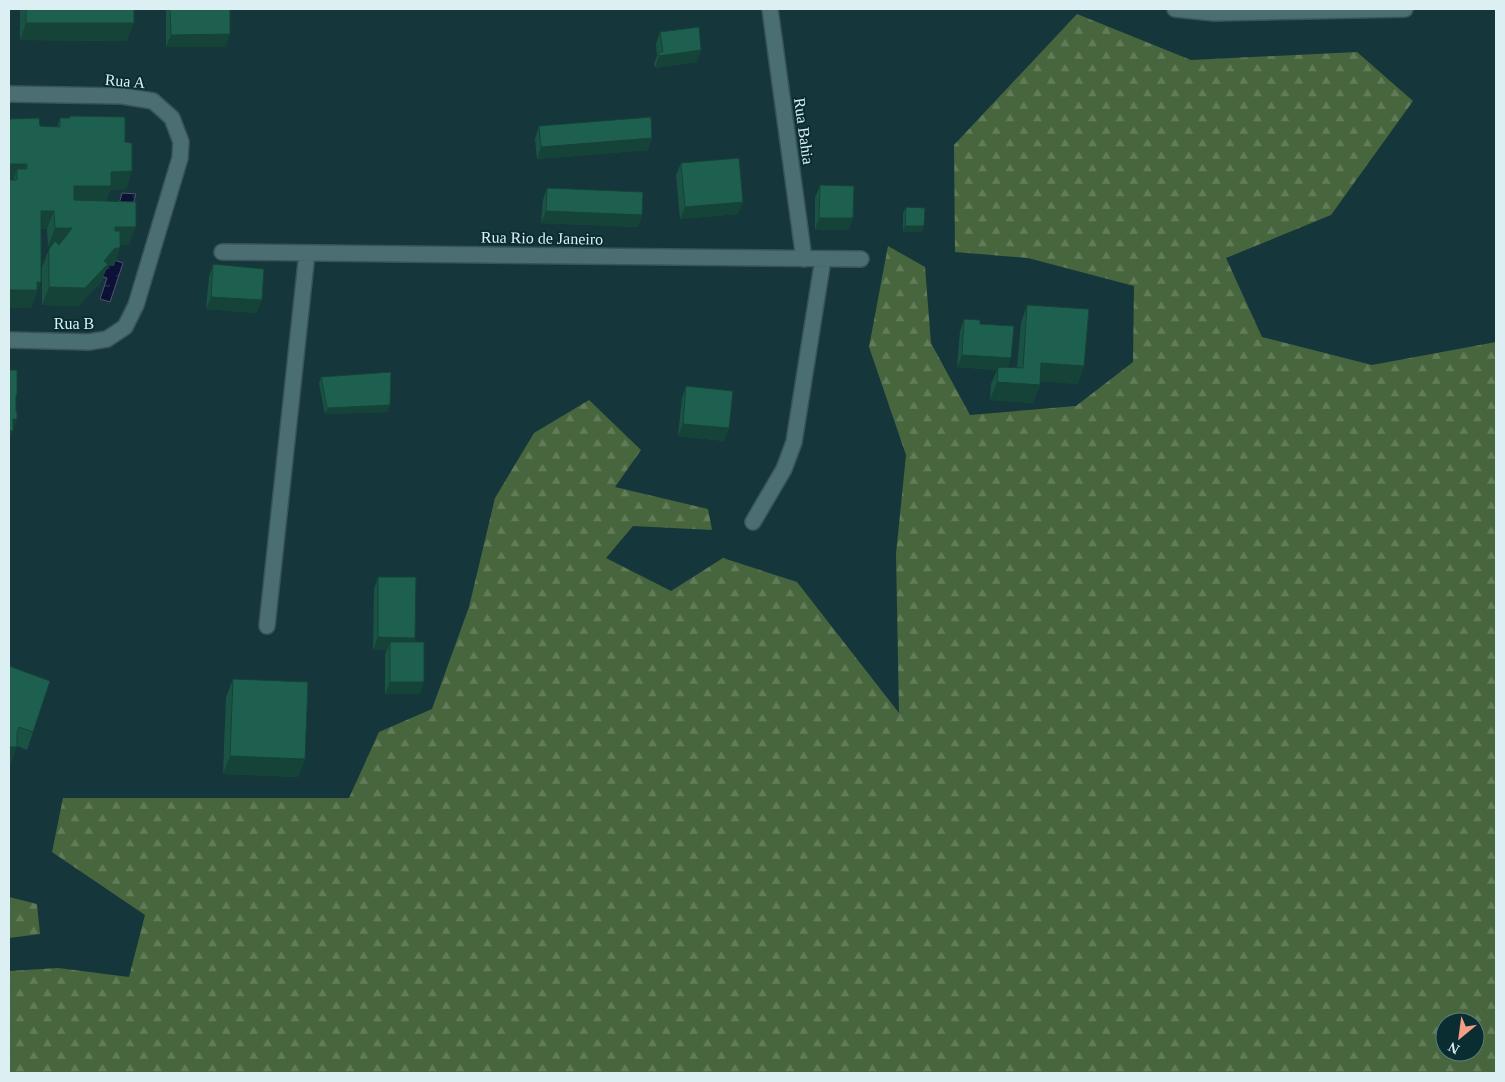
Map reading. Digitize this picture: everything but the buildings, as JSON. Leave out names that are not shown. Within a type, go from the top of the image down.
[{"type":"street","name":"Rua Bahia","points":[[770,9],[804,259]]},
{"type":"street","points":[[1175,9],[1214,12],[1405,9]]},
{"type":"street","name":"Rua A","points":[[9,94],[122,96],[153,101],[172,118],[181,142],[180,158],[158,233]]},
{"type":"street","name":"Rua B","points":[[9,340],[89,342],[107,339],[125,327],[136,305],[158,233]]},
{"type":"street","name":"Rua Rio de Janeiro","points":[[222,252],[861,259]]},
{"type":"street","points":[[267,626],[307,253]]},
{"type":"street","points":[[753,522],[784,469],[794,442],[823,259]]},
{"type":"green space","points":[[1077,14],[1191,60],[1357,52],[1413,101],[1331,215],[1226,258],[1262,337],[1372,365],[1496,342],[1496,1073],[9,1073],[9,971],[58,968],[129,977],[145,915],[52,852],[63,798],[349,798],[379,732],[432,709],[469,607],[495,498],[534,433],[589,400],[641,450],[615,487],[708,509],[712,530],[633,526],[606,558],[671,591],[723,558],[797,582],[899,713],[896,554],[906,455],[869,347],[888,246],[925,267],[931,343],[970,415],[1076,406],[1133,362],[1134,286],[1028,258],[955,252],[954,145]]},
{"type":"green space","points":[[9,897],[37,904],[40,934],[9,938]]},
{"type":"water","points":[[122,193],[136,194],[129,216],[119,204]]},
{"type":"water","points":[[114,260],[123,263],[110,302],[100,299],[107,278],[100,276]]}]
